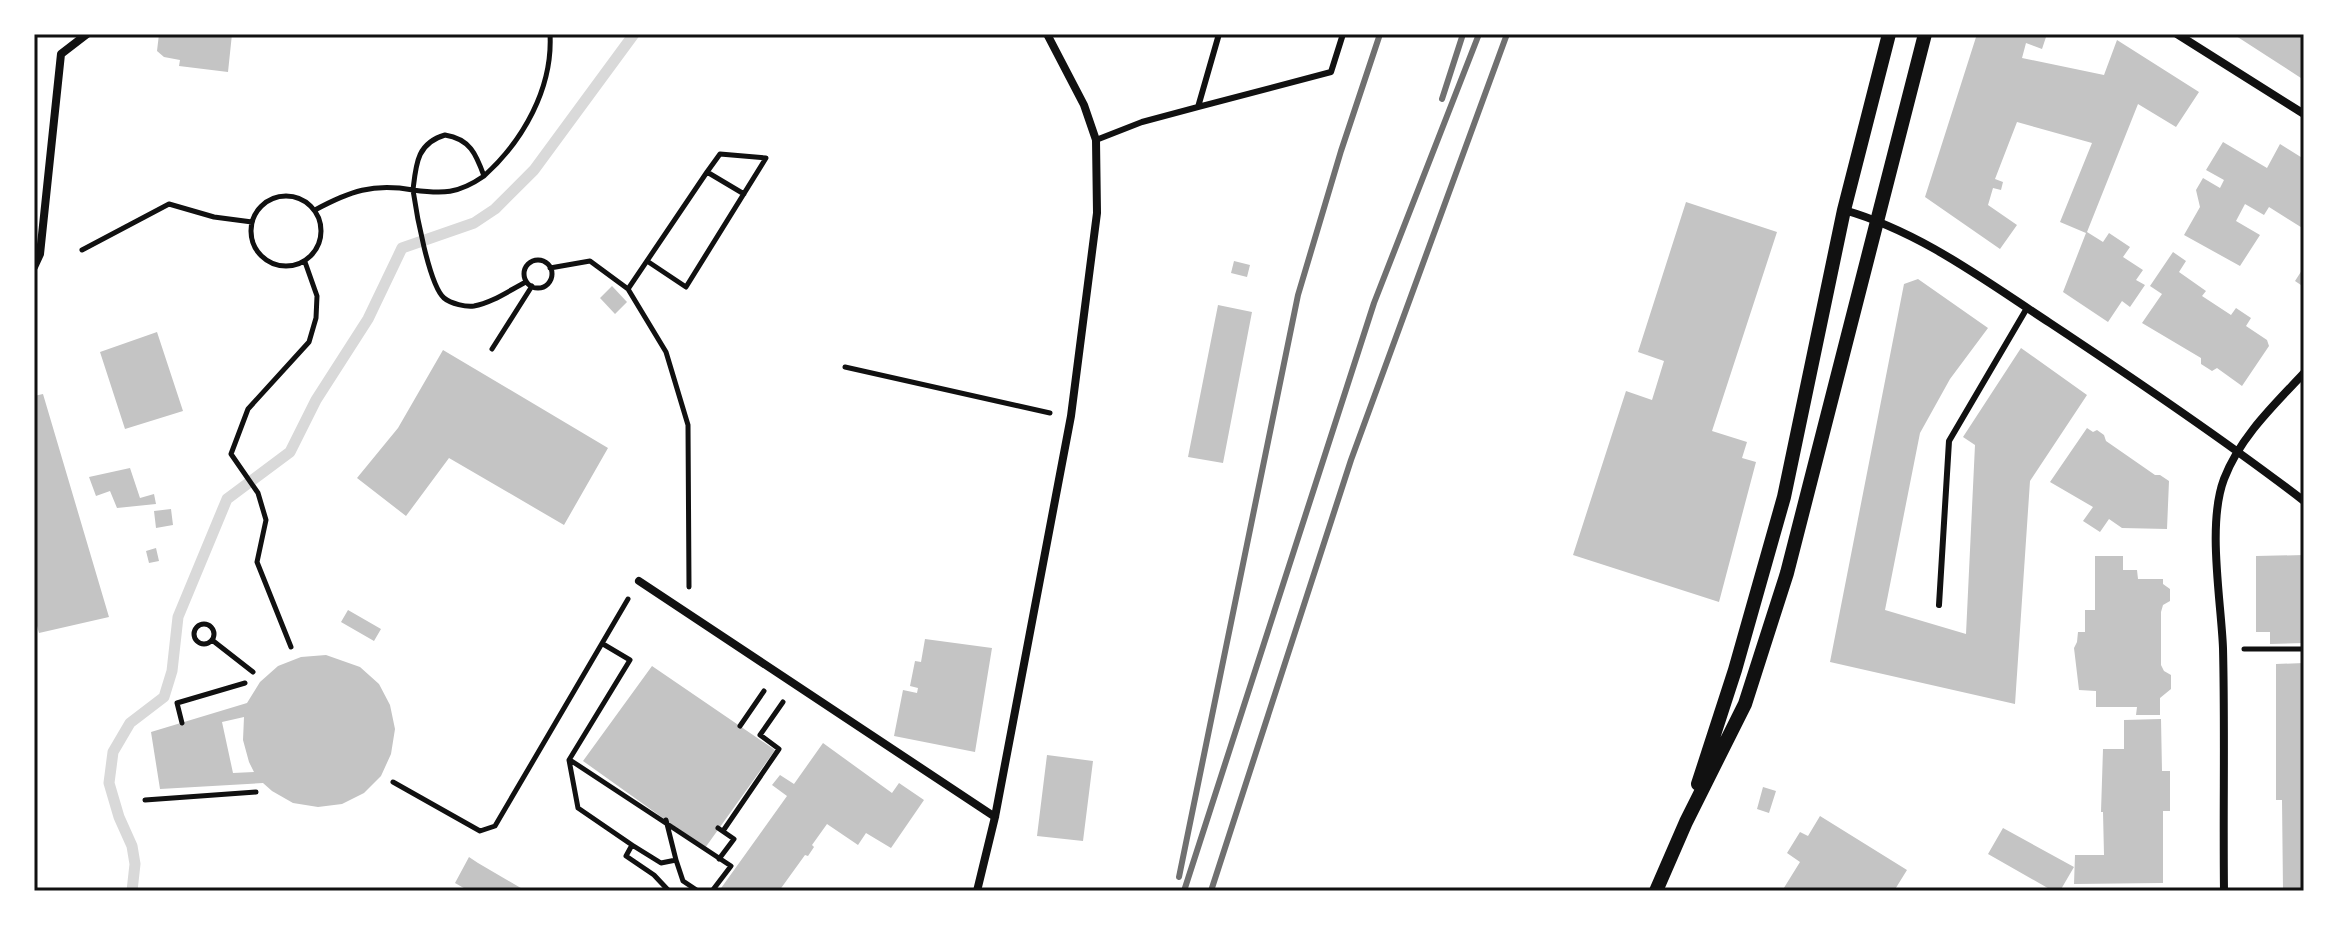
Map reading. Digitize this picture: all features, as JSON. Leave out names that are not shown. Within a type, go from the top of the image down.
[{"type":"street","points":[[34,267],[40,254],[61,54],[87,34]]},
{"type":"street","points":[[977,891],[995,817],[1071,416],[1097,213],[1096,140],[1084,105],[1047,34]]},
{"type":"street","points":[[1686,822],[1735,670],[1784,497],[1844,210],[1889,34]]},
{"type":"street","points":[[1656,891],[1686,822],[1745,704],[1787,573],[1925,34]]},
{"type":"street","points":[[2177,34],[2304,114]]},
{"type":"street","points":[[1844,210],[1876,219],[1936,248],[2239,453],[2304,501]]},
{"type":"street","points":[[2224,891],[2223,649],[2217,519],[2224,479],[2253,428],[2304,373]]},
{"type":"street","points":[[639,581],[995,817]]},
{"type":"lane","points":[[1198,107],[1219,34]]},
{"type":"lane","points":[[1096,140],[1142,122],[1331,72],[1343,34]]},
{"type":"lane","points":[[1939,605],[1949,441],[2027,308]]},
{"type":"path","points":[[315,210],[362,189],[380,187],[454,192],[484,176],[506,156],[533,112],[545,75],[551,47],[550,34]]},
{"type":"path","points":[[484,176],[473,149],[466,141],[445,135],[435,138],[420,152],[413,190],[418,226],[435,284],[445,299],[460,305],[476,306],[529,284]]},
{"type":"path","points":[[628,289],[707,172],[720,154],[766,158],[686,287],[647,261]]},
{"type":"path","points":[[707,172],[744,194]]},
{"type":"path","points":[[284,195],[306,202],[315,210],[322,226],[320,244],[305,262],[282,266],[261,257],[251,237],[252,222],[262,205],[284,195]]},
{"type":"path","points":[[82,250],[169,204],[229,221],[252,222]]},
{"type":"path","points":[[550,268],[590,261],[628,289],[666,352],[688,425],[687,613]]},
{"type":"path","points":[[291,647],[257,562],[266,520],[258,493],[231,454],[248,409],[303,351],[316,318],[317,296],[305,262]]},
{"type":"path","points":[[542,262],[550,268],[551,276],[546,284],[538,288],[529,284],[524,274],[530,263],[542,262]]},
{"type":"path","points":[[492,349],[529,284]]},
{"type":"path","points":[[845,367],[1071,416]]},
{"type":"path","points":[[393,782],[480,831],[495,826],[639,581]]},
{"type":"path","points":[[203,623],[209,625],[213,630],[212,640],[199,642],[193,635],[195,628],[203,623]]},
{"type":"path","points":[[212,640],[253,672]]},
{"type":"path","points":[[603,644],[630,660],[569,760],[578,808],[661,863],[676,860]]},
{"type":"path","points":[[2223,649],[2304,649]]},
{"type":"path","points":[[740,726],[776,673]]},
{"type":"path","points":[[182,723],[177,703],[245,683]]},
{"type":"path","points":[[719,859],[734,839],[721,829],[779,749],[760,735],[794,686]]},
{"type":"path","points":[[569,760],[731,866],[712,891]]},
{"type":"path","points":[[145,800],[256,792]]},
{"type":"path","points":[[668,824],[683,881],[698,891]]},
{"type":"path","points":[[632,845],[626,856],[654,875],[669,891]]},
{"type":"building","points":[[159,34],[232,34],[228,72],[179,66],[180,60],[164,57],[157,51]]},
{"type":"building","points":[[1977,34],[2047,34],[2042,49],[2026,43],[2022,58],[2104,75],[2117,40],[2199,92],[2176,127],[2138,104],[2087,232],[2103,242],[2109,233],[2130,247],[2123,257],[2143,270],[2136,280],[2145,285],[2130,307],[2122,301],[2108,322],[2063,292],[2086,233],[2060,222],[2092,143],[2017,122],[1995,179],[2003,182],[2001,190],[1993,188],[1988,205],[2017,225],[2000,249],[1925,197]]},
{"type":"building","points":[[2233,34],[2304,34],[2304,80],[2267,56]]},
{"type":"building","points":[[2223,142],[2267,168],[2280,144],[2304,159],[2304,229],[2269,207],[2264,215],[2245,204],[2236,221],[2260,235],[2240,266],[2184,235],[2200,207],[2196,190],[2203,178],[2220,188],[2224,180],[2206,170]]},
{"type":"building","points":[[1686,202],[1777,232],[1712,431],[1747,442],[1742,458],[1756,462],[1719,602],[1573,555],[1626,391],[1652,400],[1664,361],[1638,352]]},
{"type":"building","points":[[2173,252],[2186,261],[2179,272],[2206,291],[2202,296],[2231,315],[2236,308],[2251,318],[2246,326],[2267,340],[2269,346],[2242,386],[2217,368],[2212,371],[2201,364],[2201,358],[2142,323],[2162,294],[2150,286]]},
{"type":"building","points":[[1234,261],[1250,265],[1247,277],[1231,273]]},
{"type":"building","points":[[2304,267],[2304,287],[2295,281]]},
{"type":"building","points":[[1918,279],[1988,328],[1950,379],[1920,433],[1885,610],[1966,634],[1975,445],[1963,437],[2021,348],[2087,395],[2030,481],[2015,704],[1830,662],[1904,284]]},
{"type":"building","points":[[612,286],[627,302],[615,314],[600,298]]},
{"type":"building","points":[[1218,305],[1252,312],[1223,463],[1188,457]]},
{"type":"building","points":[[157,332],[183,411],[125,429],[100,352]]},
{"type":"building","points":[[443,350],[608,448],[564,525],[449,458],[406,516],[357,478],[398,428]]},
{"type":"building","points":[[43,394],[109,617],[39,633],[34,615],[34,396]]},
{"type":"building","points":[[2087,428],[2093,432],[2097,430],[2106,441],[2155,475],[2169,481],[2167,529],[2122,528],[2109,519],[2100,532],[2083,521],[2093,507],[2050,482]]},
{"type":"building","points":[[130,468],[140,498],[154,494],[156,504],[117,508],[110,491],[96,496],[89,477]]},
{"type":"building","points":[[171,509],[173,525],[156,528],[154,511]]},
{"type":"building","points":[[156,548],[159,561],[149,563],[146,551]]},
{"type":"building","points":[[2304,555],[2304,643],[2270,644],[2270,632],[2256,632],[2256,556]]},
{"type":"building","points":[[2095,556],[2123,556],[2123,570],[2137,570],[2138,579],[2163,579],[2163,584],[2170,589],[2170,601],[2163,605],[2161,612],[2161,665],[2171,675],[2171,689],[2160,698],[2160,715],[2136,715],[2137,707],[2096,707],[2096,691],[2079,690],[2074,648],[2078,632],[2085,632],[2085,610],[2095,610]]},
{"type":"building","points":[[348,610],[381,629],[374,641],[341,622]]},
{"type":"building","points":[[925,639],[992,648],[975,752],[894,736],[903,690],[917,693],[918,688],[910,686],[915,661],[921,662]]},
{"type":"building","points":[[326,655],[360,667],[379,684],[390,705],[395,729],[391,754],[381,776],[364,793],[342,804],[318,807],[293,803],[263,783],[160,789],[151,732],[247,703],[260,682],[278,666],[301,657]],"holes":[[[244,717],[243,740],[254,772],[233,773],[222,722]]]},
{"type":"building","points":[[2304,663],[2304,891],[2283,891],[2282,800],[2276,800],[2276,664]]},
{"type":"building","points":[[652,666],[775,750],[705,848],[583,761]]},
{"type":"building","points":[[2161,719],[2162,771],[2170,771],[2170,811],[2163,811],[2163,883],[2074,884],[2075,855],[2104,855],[2101,812],[2103,749],[2124,749],[2124,720]]},
{"type":"building","points":[[823,743],[892,793],[899,783],[924,800],[891,848],[866,833],[858,845],[827,824],[808,856],[805,855],[779,891],[719,891],[787,796],[772,785],[780,775],[794,784]]},
{"type":"building","points":[[1047,755],[1093,761],[1083,841],[1037,836]]},
{"type":"building","points":[[1763,787],[1776,791],[1769,813],[1757,809]]},
{"type":"building","points":[[1820,816],[1907,870],[1894,891],[1782,891],[1800,862],[1787,853],[1800,832],[1808,836]]},
{"type":"building","points":[[2003,828],[2074,867],[2060,891],[2053,891],[1988,854]]},
{"type":"building","points":[[469,857],[526,891],[469,891],[455,883]]},
{"type":"waterway","points":[[132,891],[135,864],[132,846],[109,783],[113,752],[130,723],[164,697],[172,671],[178,617],[227,499],[290,452],[316,400],[368,319],[402,248],[474,223],[495,209],[534,170],[634,34]]},
{"type":"railway","points":[[1179,877],[1298,295],[1380,34]]},
{"type":"railway","points":[[1442,99],[1463,34]]},
{"type":"railway","points":[[1184,891],[1374,303],[1479,34]]},
{"type":"railway","points":[[1211,891],[1351,460],[1507,34]]}]
